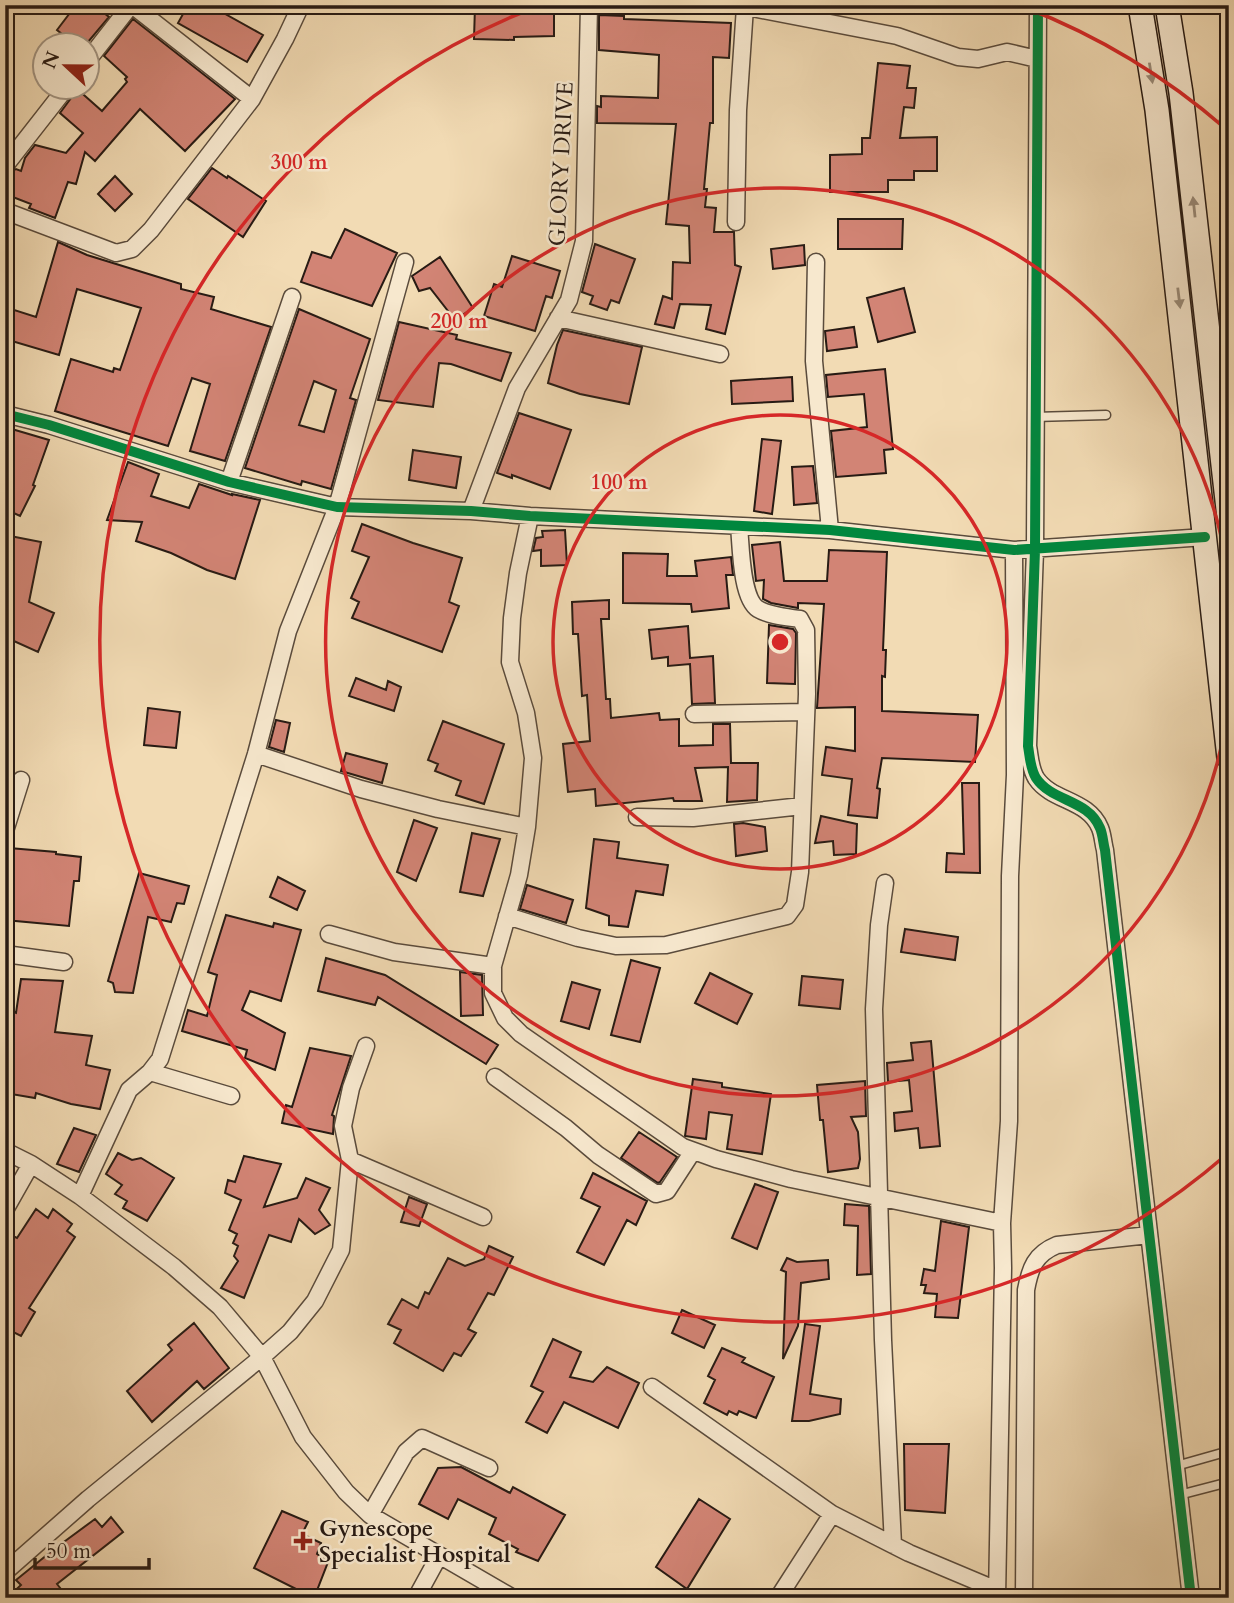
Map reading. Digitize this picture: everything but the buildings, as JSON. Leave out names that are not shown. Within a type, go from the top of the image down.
[{"type":"main road","points":[[1140,5],[1157,110],[1229,758]]},
{"type":"main road","points":[[1167,5],[1181,93],[1229,518]]},
{"type":"street","points":[[102,42],[132,5],[252,99]]},
{"type":"street","points":[[5,211],[116,253],[132,249],[150,230],[252,99],[301,5]]},
{"type":"street","name":"GLORY DRIVE","points":[[471,511],[517,388],[569,300],[584,241],[590,5]]},
{"type":"street","points":[[1038,5],[1034,550],[1028,746],[1031,766],[1037,780],[1054,794],[1076,803],[1091,814],[1100,828],[1191,1598]]},
{"type":"street","points":[[736,222],[741,6],[897,36],[958,57],[978,59],[1007,52],[1037,59]]},
{"type":"street","points":[[5,166],[55,102]]},
{"type":"street","points":[[80,1196],[129,1090],[150,1072],[160,1059],[256,754],[288,631],[337,508],[405,262]]},
{"type":"street","points":[[816,262],[814,361],[830,530]]},
{"type":"street","points":[[229,482],[292,297]]},
{"type":"street","points":[[558,318],[720,354]]},
{"type":"street","points":[[5,414],[49,425],[229,482],[337,508],[471,511],[830,530],[1014,550],[1205,537]]},
{"type":"street","points":[[530,516],[518,573],[510,662],[526,713],[534,758],[519,875],[494,966],[493,993],[505,1018],[521,1034],[683,1147],[716,1159],[791,1179],[1002,1223]]},
{"type":"street","points":[[507,916],[578,938],[616,946],[667,945],[787,916],[795,905],[800,872],[806,631],[800,619],[776,616],[756,608],[747,594],[739,526]]},
{"type":"street","points":[[652,1387],[832,1514],[997,1594],[1002,1223],[1009,1121],[1010,876],[1016,775],[1014,550]]},
{"type":"street","points":[[694,714],[806,712]]},
{"type":"street","points":[[256,754],[361,789],[438,809],[527,827]]},
{"type":"street","points":[[6,826],[20,780]]},
{"type":"street","points":[[638,817],[693,818],[802,806]]},
{"type":"street","points":[[885,883],[878,925],[874,1009],[883,1340],[893,1545]]},
{"type":"street","points":[[329,934],[394,952],[494,966]]},
{"type":"street","points":[[5,954],[64,962]]},
{"type":"street","points":[[5,1572],[88,1499],[262,1357],[290,1332],[315,1301],[341,1250],[350,1160],[344,1126],[351,1088],[366,1045]]},
{"type":"street","points":[[150,1072],[231,1096]]},
{"type":"street","points":[[495,1077],[566,1128],[598,1155],[656,1194],[667,1191],[693,1151]]},
{"type":"street","points":[[5,1151],[31,1164],[80,1196],[174,1267],[220,1307],[262,1357],[303,1437],[346,1492],[370,1515],[513,1598]]},
{"type":"street","points":[[350,1160],[483,1217]]},
{"type":"street","points":[[5,1210],[31,1164]]},
{"type":"street","points":[[1024,1598],[1026,1290],[1029,1273],[1034,1261],[1044,1250],[1057,1245],[1149,1235]]},
{"type":"street","points":[[370,1515],[406,1452],[422,1438],[489,1468]]},
{"type":"street","points":[[778,1598],[832,1514]]},
{"type":"street","points":[[416,1598],[439,1556]]},
{"type":"lane","points":[[1034,417],[1106,415]]},
{"type":"lane","points":[[1176,1466],[1229,1451]]},
{"type":"lane","points":[[1179,1495],[1229,1482]]},
{"type":"cycle path","points":[[1038,5],[1035,550],[1028,746],[1036,778],[1051,792],[1087,811],[1100,828],[1105,850],[1191,1598]]},
{"type":"cycle path","points":[[5,414],[49,425],[229,482],[337,507],[471,511],[830,530],[1014,550],[1205,537]]},
{"type":"place","name":"Gynescope Specialist Hospital","points":[[303,1541]]}]
